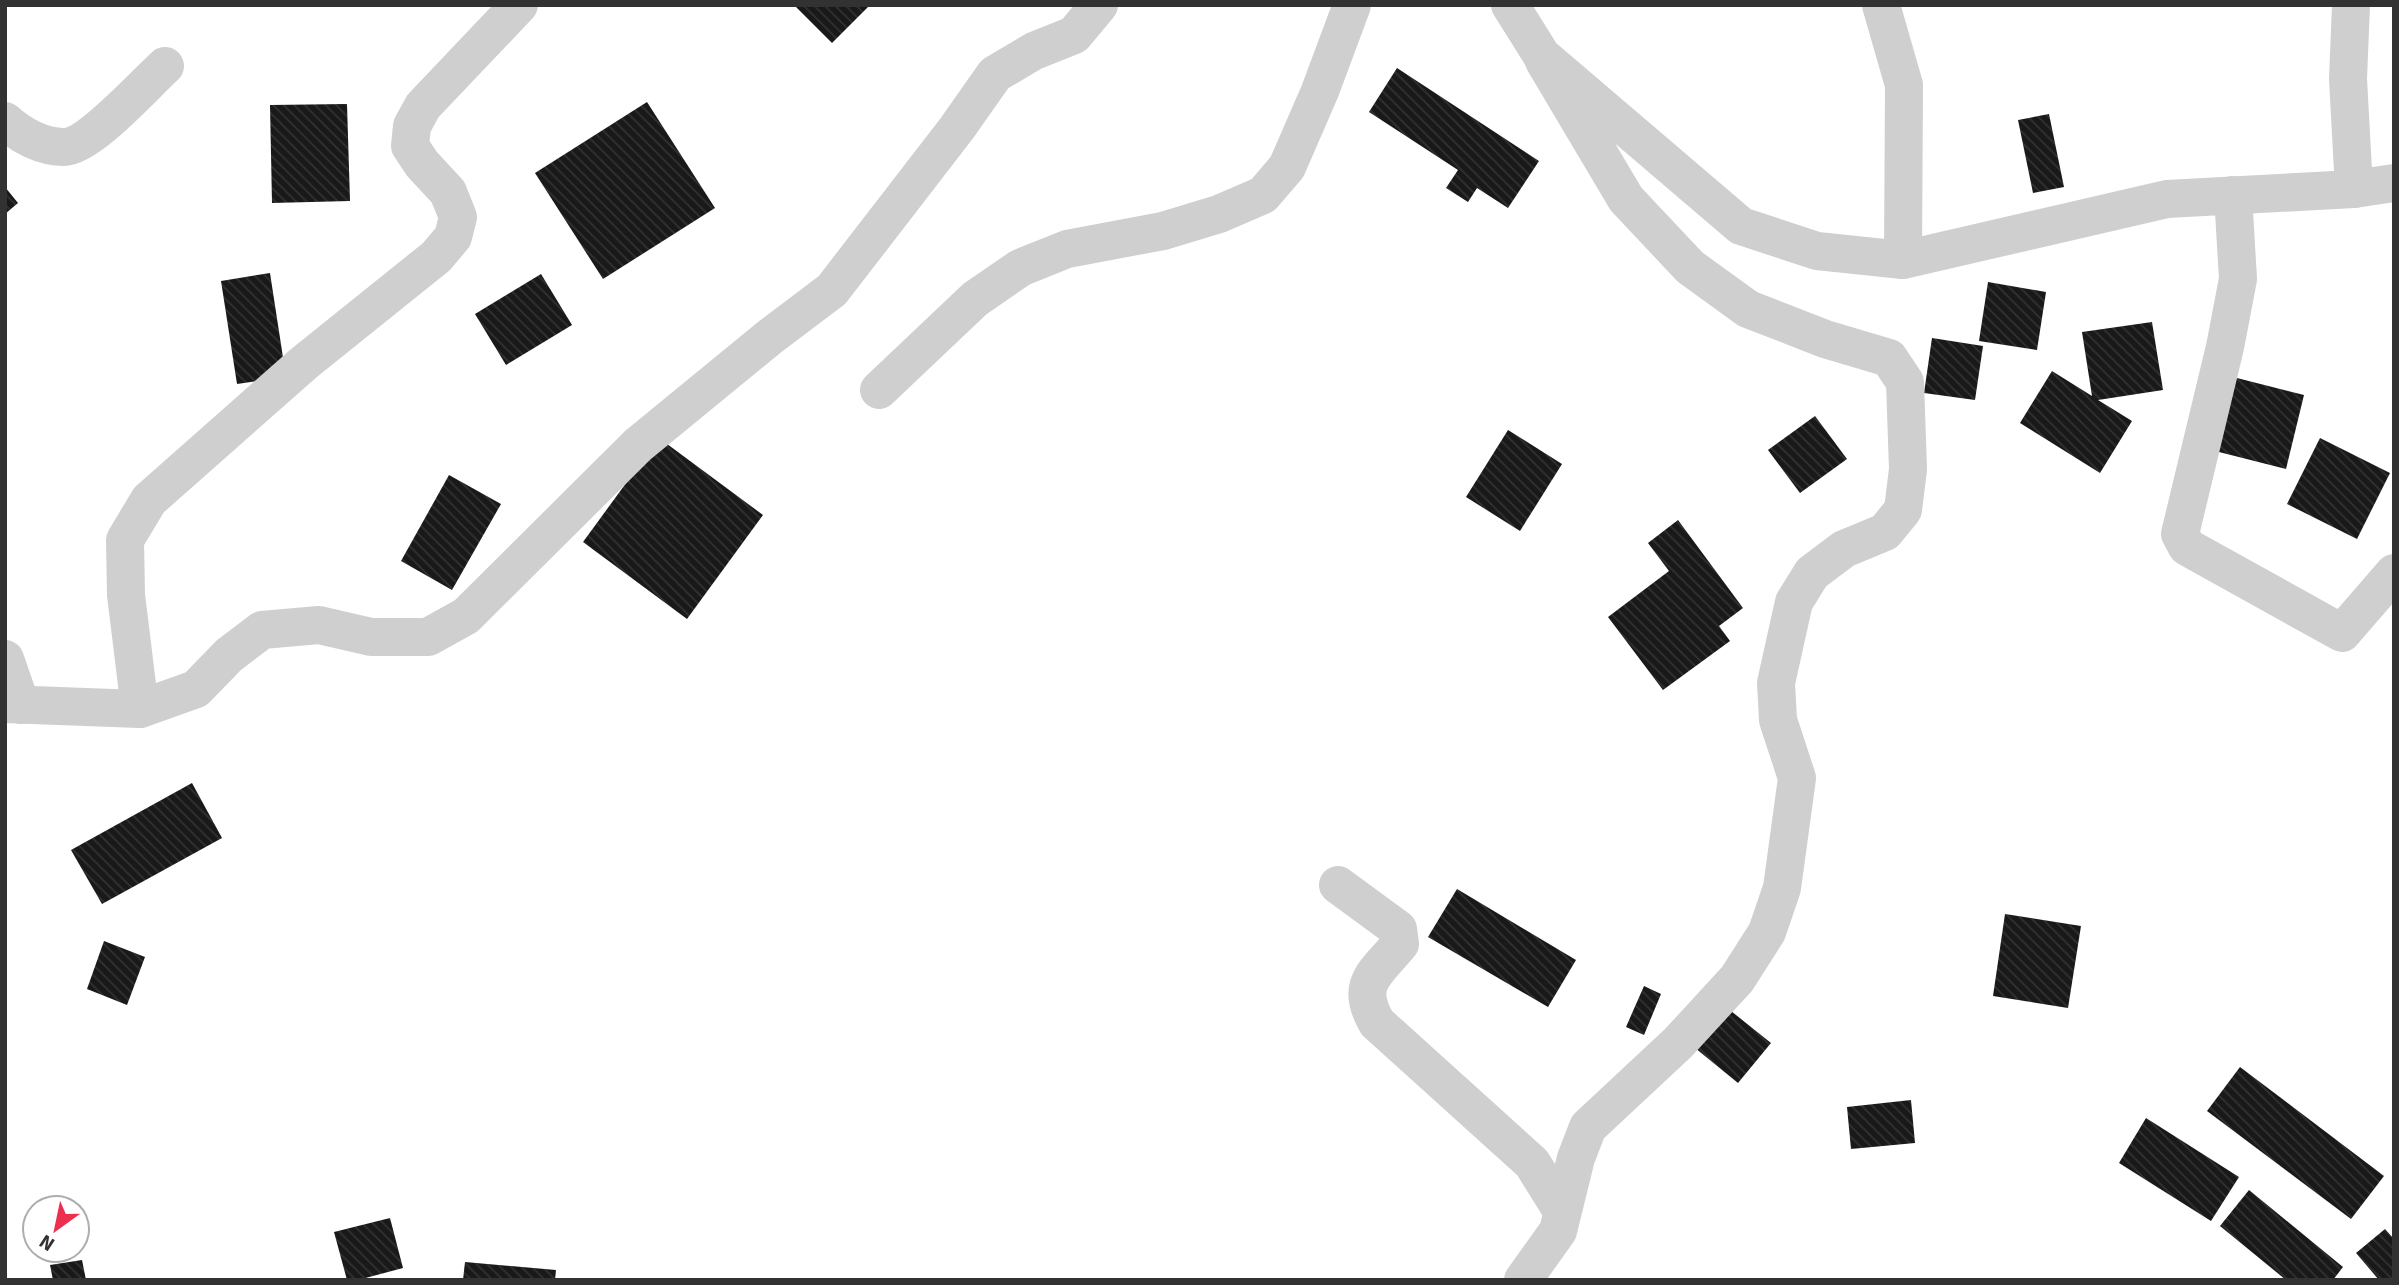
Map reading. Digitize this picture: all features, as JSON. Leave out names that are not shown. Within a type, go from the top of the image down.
[{"type":"street","points":[[140,709],[126,595],[125,540],[149,500],[303,363],[436,257],[453,237],[458,217],[448,192],[422,164],[410,146],[412,126],[423,106],[519,5]]},
{"type":"street","points":[[5,659],[13,705],[140,709],[196,689],[229,654],[262,630],[319,625],[372,638],[428,638],[466,616],[638,445],[771,336],[832,290],[957,128],[995,74],[1034,51],[1074,35],[1099,5]]},
{"type":"street","points":[[879,390],[975,299],[1020,268],[1067,249],[1174,227],[1219,214],[1263,195],[1287,167],[1320,91],[1352,5]]},
{"type":"street","points":[[1510,5],[1626,199],[1690,267],[1748,309],[1825,339],[1889,359],[1905,382],[1908,469],[1903,510],[1885,532],[1844,549],[1812,573],[1794,602],[1776,683],[1778,720],[1797,778],[1782,888],[1767,932],[1737,979],[1678,1043],[1588,1126],[1576,1158],[1558,1231],[1523,1280]]},
{"type":"street","points":[[1881,5],[1903,85],[1903,260]]},
{"type":"street","points":[[2351,5],[2348,79],[2354,189]]},
{"type":"street","points":[[1542,56],[1741,226],[1817,251],[1903,260],[2167,199],[2354,189],[2394,183]]},
{"type":"street","points":[[5,121],[16,131],[40,143],[66,147],[90,136],[165,66]]},
{"type":"street","points":[[2233,195],[2238,279],[2225,347],[2180,534],[2187,547],[2342,632],[2394,573]]},
{"type":"street","points":[[1338,885],[1398,929],[1401,944],[1370,980],[1366,994],[1368,1008],[1377,1023],[1532,1163],[1562,1211]]},
{"type":"building","points":[[794,5],[870,5],[832,43]]},
{"type":"building","points":[[1397,68],[1539,161],[1508,208],[1477,188],[1468,202],[1446,188],[1458,170],[1369,112]]},
{"type":"building","points":[[647,102],[715,208],[603,279],[535,173]]},
{"type":"building","points":[[347,104],[350,201],[272,203],[270,105]]},
{"type":"building","points":[[2049,114],[2064,187],[2033,193],[2018,120]]},
{"type":"building","points":[[5,187],[18,203],[5,214]]},
{"type":"building","points":[[270,273],[286,377],[237,384],[221,281]]},
{"type":"building","points":[[541,274],[572,325],[506,365],[475,314]]},
{"type":"building","points":[[1988,282],[2046,292],[2037,350],[1979,341]]},
{"type":"building","points":[[2152,322],[2163,390],[2098,400],[2132,421],[2100,473],[2020,423],[2052,371],[2092,396],[2082,332]]},
{"type":"building","points":[[1932,338],[1983,346],[1975,400],[1924,393]]},
{"type":"building","points":[[2233,377],[2304,395],[2286,469],[2215,451]]},
{"type":"building","points":[[1815,416],[1847,459],[1800,493],[1768,450]]},
{"type":"building","points":[[1508,430],[1562,464],[1520,531],[1466,497]]},
{"type":"building","points":[[659,438],[763,515],[687,619],[583,542]]},
{"type":"building","points":[[2320,438],[2390,473],[2357,539],[2287,504]]},
{"type":"building","points":[[449,475],[501,504],[452,590],[401,561]]},
{"type":"building","points":[[1678,520],[1743,608],[1719,626],[1730,641],[1663,690],[1608,617],[1669,571],[1648,543]]},
{"type":"building","points":[[192,783],[222,838],[102,904],[71,850]]},
{"type":"building","points":[[1457,889],[1576,960],[1548,1007],[1428,937]]},
{"type":"building","points":[[2005,914],[2081,926],[2068,1008],[1993,996]]},
{"type":"building","points":[[104,941],[145,957],[127,1005],[87,989]]},
{"type":"building","points":[[1644,986],[1661,994],[1644,1035],[1626,1027]]},
{"type":"building","points":[[1721,1003],[1771,1043],[1738,1083],[1689,1043]]},
{"type":"building","points":[[2240,1067],[2384,1176],[2351,1219],[2207,1111]]},
{"type":"building","points":[[1911,1100],[1915,1143],[1851,1149],[1847,1107]]},
{"type":"building","points":[[2146,1118],[2239,1177],[2211,1221],[2119,1163]]},
{"type":"building","points":[[2249,1190],[2343,1267],[2333,1280],[2286,1280],[2220,1226]]},
{"type":"building","points":[[390,1218],[403,1268],[358,1280],[347,1280],[334,1232]]},
{"type":"building","points":[[2385,1229],[2394,1239],[2394,1280],[2379,1280],[2356,1253]]},
{"type":"building","points":[[465,1262],[556,1270],[555,1280],[463,1280]]},
{"type":"building","points":[[83,1264],[86,1280],[53,1280],[50,1265]]}]
